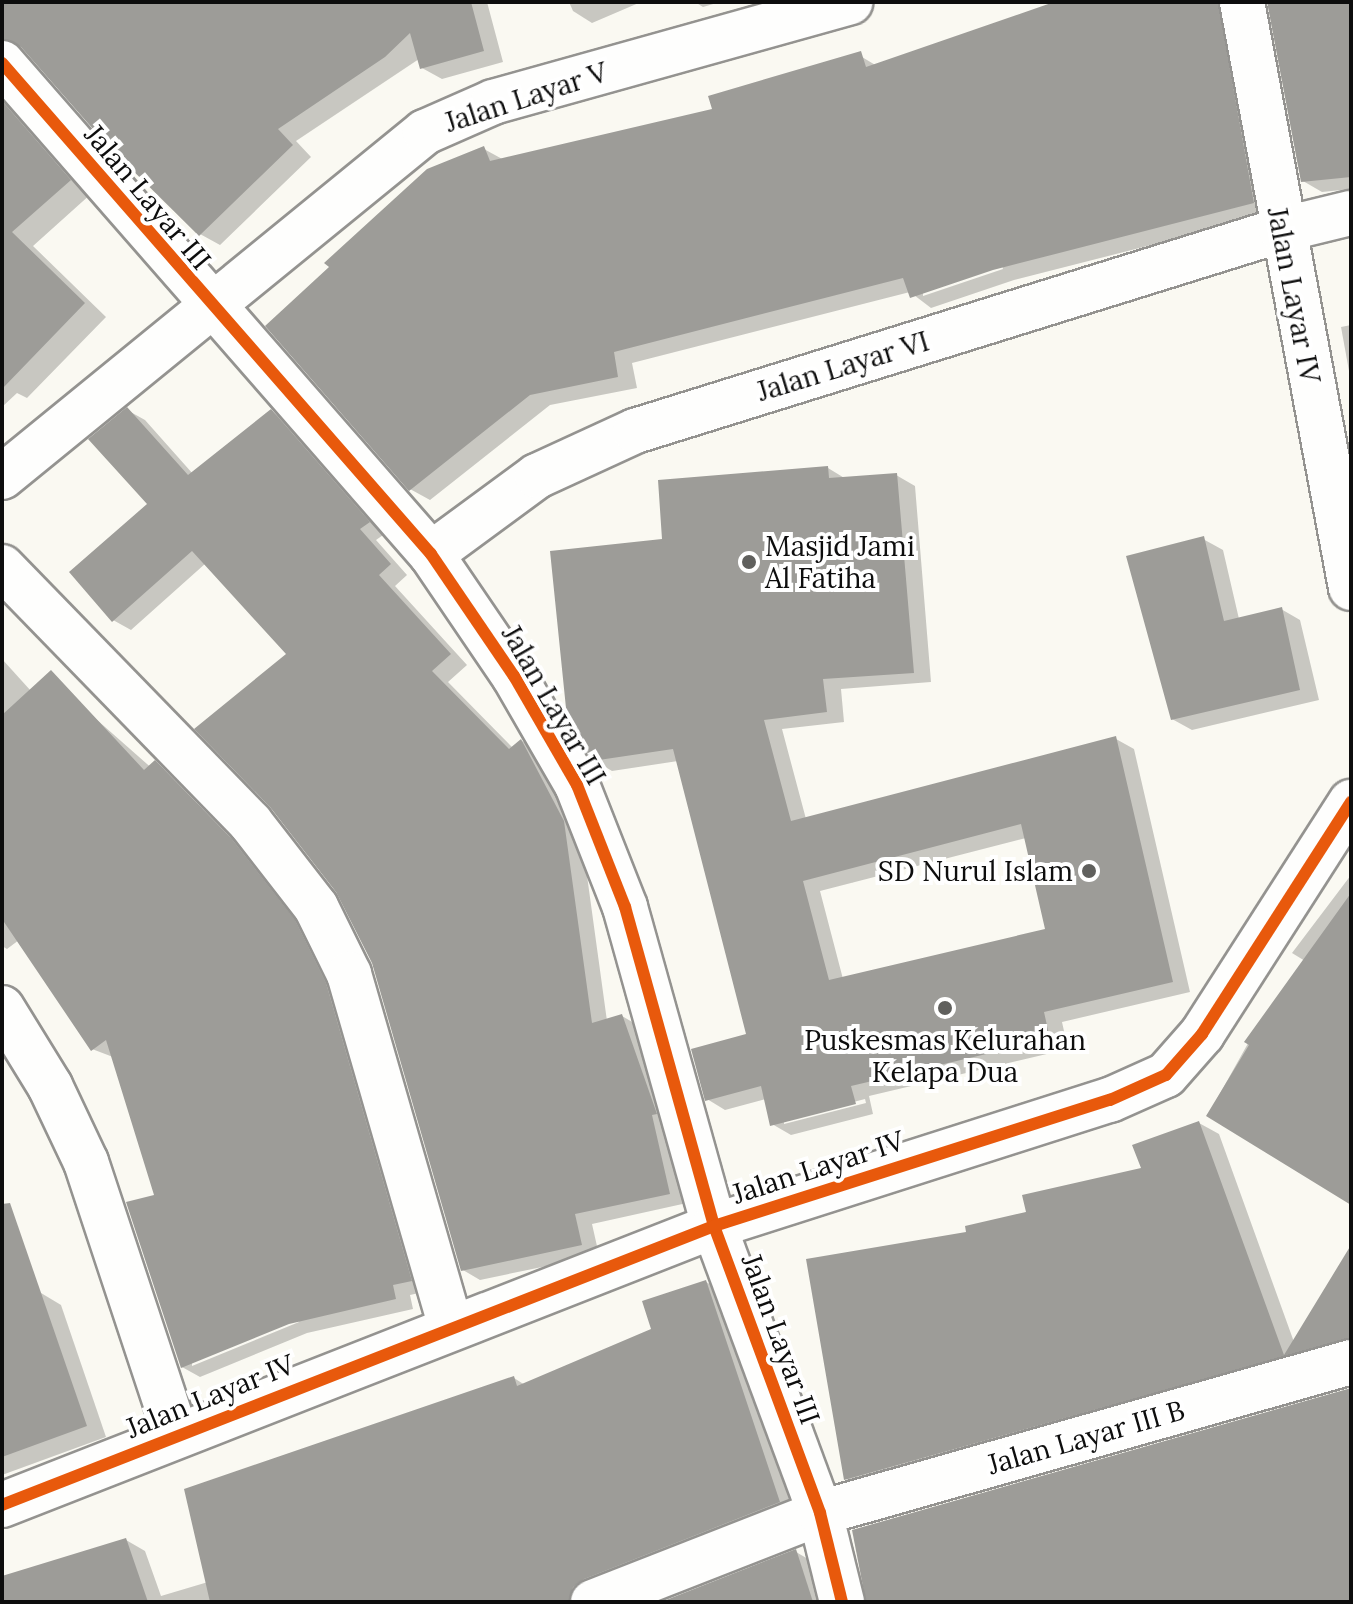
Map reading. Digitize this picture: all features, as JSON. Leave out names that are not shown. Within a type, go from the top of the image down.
[{"type":"street","name":"Jalan Layar V","points":[[2,477],[208,305],[425,132],[455,116],[850,2]]},
{"type":"street","name":"Jalan Layar IV","points":[[1242,2],[1281,230],[1351,588]]},
{"type":"street","name":"Jalan Layar III","points":[[2,63],[208,305],[431,554],[514,676],[577,785],[625,907],[714,1226],[820,1513],[842,1602]]},
{"type":"street","name":"Jalan Layar VI","points":[[431,554],[537,476],[635,431],[1281,230],[1351,213]]},
{"type":"street","points":[[2,567],[250,822],[316,907],[349,974],[451,1327]]},
{"type":"street","name":"Jalan Layar IV","points":[[2,1505],[176,1434],[714,1226],[1110,1100],[1166,1075],[1202,1034],[1351,802]]},
{"type":"street","points":[[2,1008],[50,1086],[86,1162],[176,1434]]},
{"type":"street","name":"Jalan Layar III B","points":[[593,1602],[820,1513],[1351,1362]]},
{"type":"building","points":[[2,2],[471,2],[484,51],[420,69],[410,33],[385,57],[278,129],[293,145],[199,236],[108,146],[21,47],[2,39]]},
{"type":"building","points":[[1054,2],[1218,2],[1254,203],[993,270],[910,298],[903,278],[614,352],[618,377],[530,395],[409,491],[265,326],[329,267],[324,263],[427,169],[484,146],[490,161],[712,109],[708,96],[861,51],[866,67]]},
{"type":"building","points":[[1267,2],[1351,2],[1351,177],[1301,182]]},
{"type":"building","points":[[2,101],[71,180],[12,232],[85,303],[2,389]]},
{"type":"building","points":[[127,407],[188,475],[271,409],[370,522],[360,529],[391,564],[379,575],[451,654],[432,671],[509,749],[521,739],[564,821],[592,1023],[622,1014],[657,1114],[652,1115],[670,1194],[575,1214],[582,1245],[461,1271],[372,963],[336,892],[270,807],[194,729],[286,654],[192,551],[112,622],[69,572],[147,504],[88,439]]},
{"type":"building","points":[[828,466],[829,478],[897,473],[914,673],[823,679],[827,712],[764,720],[791,821],[1116,736],[1173,982],[1044,1012],[1050,1039],[851,1086],[856,1104],[770,1126],[761,1086],[705,1101],[691,1049],[746,1034],[673,749],[592,761],[567,718],[550,551],[662,539],[658,480]],"holes":[[[1021,824],[1045,929],[829,980],[803,881]]]},
{"type":"building","points":[[1204,536],[1224,621],[1282,607],[1300,690],[1171,720],[1126,556]]},
{"type":"building","points":[[51,670],[144,770],[155,760],[231,838],[295,920],[326,983],[412,1281],[393,1285],[396,1299],[289,1324],[181,1368],[126,1202],[154,1195],[106,1040],[91,1051],[2,919],[2,715]]},
{"type":"building","points":[[1351,893],[1351,1205],[1206,1116],[1249,1045],[1244,1042]]},
{"type":"building","points":[[1199,1121],[1284,1355],[1351,1245],[1351,1338],[844,1480],[806,1259],[966,1232],[965,1226],[1026,1212],[1022,1195],[1141,1168],[1132,1145]]},
{"type":"building","points":[[10,1203],[87,1426],[2,1457],[2,1204]]},
{"type":"building","points":[[706,1280],[780,1502],[584,1579],[573,1587],[569,1602],[210,1602],[184,1489],[514,1376],[517,1386],[651,1329],[642,1301]]},
{"type":"building","points":[[1351,1388],[1351,1602],[866,1602],[852,1530]]},
{"type":"building","points":[[126,1538],[148,1602],[2,1602],[2,1576]]},
{"type":"building","points":[[796,1549],[813,1602],[661,1602]]},
{"type":"cycle path","points":[[2,63],[431,554],[514,676],[577,785],[625,907],[714,1226],[820,1513],[842,1602]]},
{"type":"cycle path","points":[[2,1505],[714,1226],[1110,1100],[1166,1075],[1202,1034],[1351,802]]},
{"type":"place","name":"Masjid Jami Al Fatiha","points":[[749,562]]},
{"type":"place","name":"SD Nurul Islam","points":[[1089,871]]},
{"type":"place","name":"Puskesmas Kelurahan Kelapa Dua","points":[[945,1008]]}]
